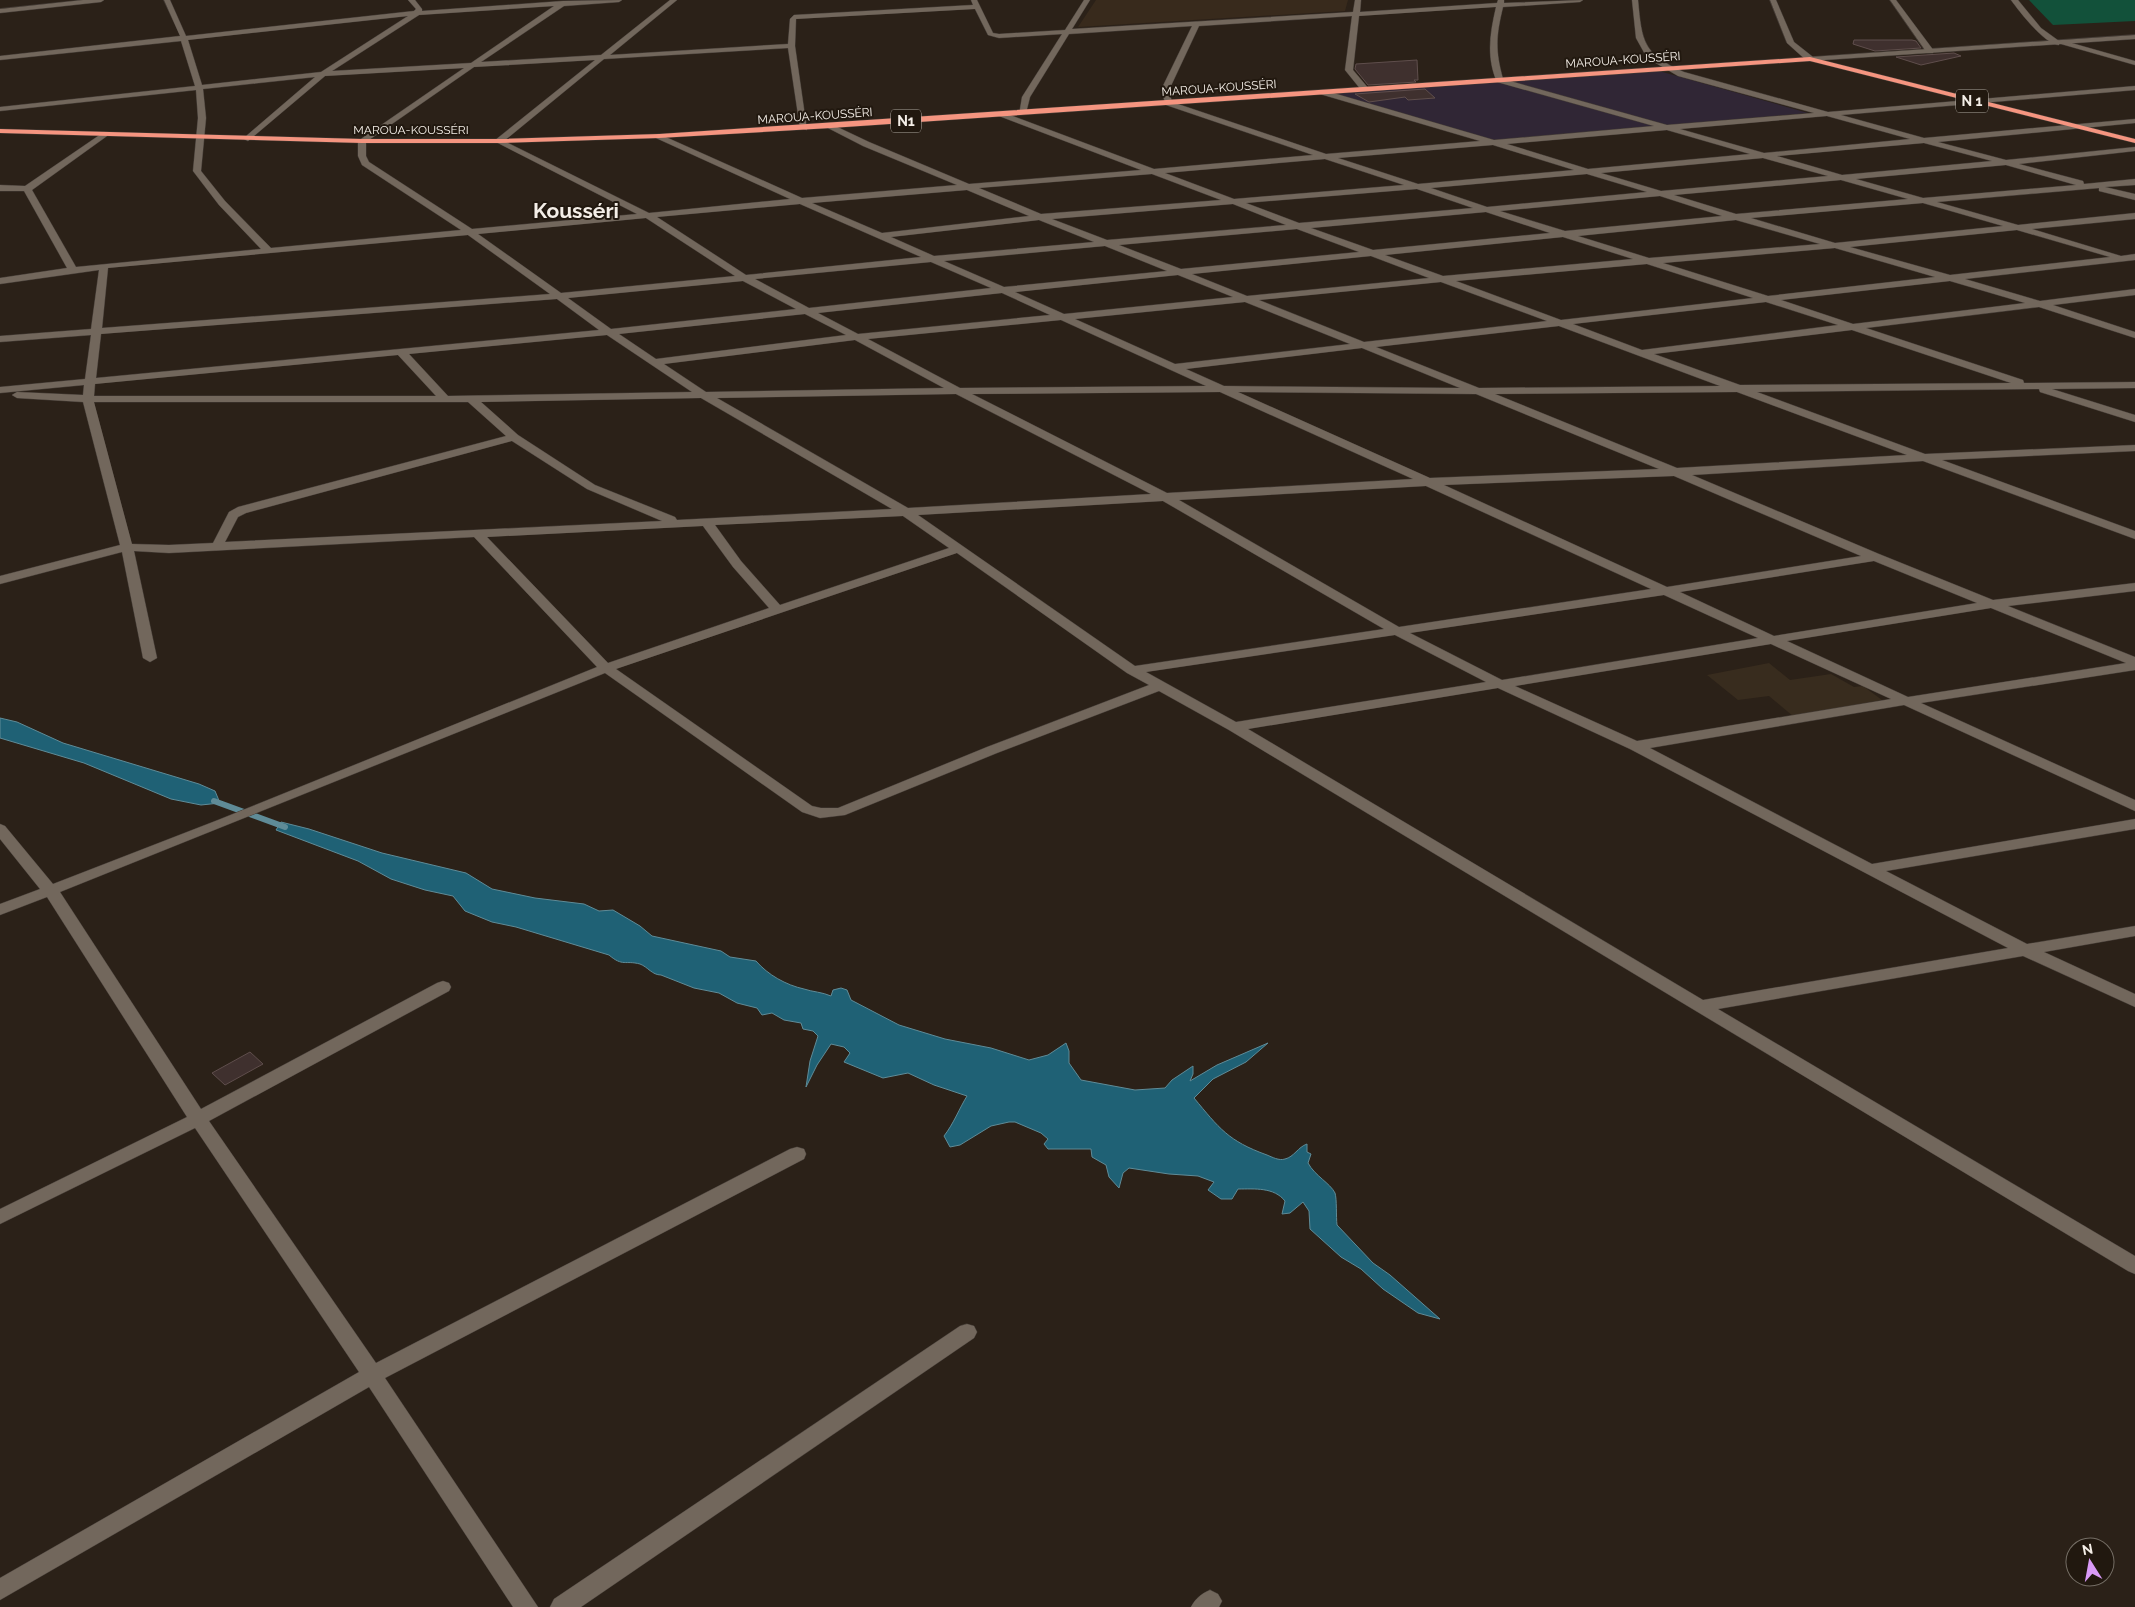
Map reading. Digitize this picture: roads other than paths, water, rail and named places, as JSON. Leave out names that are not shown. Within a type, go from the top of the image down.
[{"type":"highway","name":"MAROUA-KOUSSÉRI","points":[[0,131],[362,141],[498,141],[659,136],[804,128],[1810,59]]},
{"type":"highway","name":"N 1","points":[[1810,59],[2135,141]]},
{"type":"street","points":[[0,11],[101,0]]},
{"type":"street","points":[[167,0],[184,38],[200,87],[202,137],[197,171],[222,203],[268,250]]},
{"type":"street","points":[[411,0],[418,11]]},
{"type":"street","points":[[0,58],[418,11],[619,0]]},
{"type":"street","points":[[674,0],[498,141],[649,216],[746,278],[958,391],[1165,497],[1398,631],[1498,683],[1635,746],[2025,950],[2135,1001]]},
{"type":"street","points":[[1022,113],[1026,97],[1087,0]]},
{"type":"street","points":[[1358,0],[1349,70],[1364,89]]},
{"type":"street","points":[[804,128],[791,46],[792,19],[797,16],[975,4],[992,35],[1355,15],[1501,2],[1580,0]]},
{"type":"street","points":[[1635,0],[1638,38],[1648,56],[1668,69],[2003,163],[2135,197]]},
{"type":"street","points":[[1773,0],[1791,43],[1810,59],[2135,37]]},
{"type":"street","points":[[1894,0],[1930,51]]},
{"type":"street","points":[[2014,0],[2039,29],[2060,42],[2135,62]]},
{"type":"street","points":[[1501,2],[1494,30],[1493,54],[1500,80],[2135,261]]},
{"type":"street","points":[[563,3],[362,141],[362,156],[366,163],[470,232],[609,332],[705,396],[906,512],[1132,670],[1234,727],[2135,1266]]},
{"type":"street","points":[[248,139],[323,74],[426,4]]},
{"type":"street","points":[[1197,23],[1165,90],[1169,103],[1323,157],[1562,235],[1855,327],[2135,420]]},
{"type":"street","points":[[0,109],[323,74],[791,46]]},
{"type":"street","points":[[0,281],[104,266],[268,250],[969,187],[2135,88]]},
{"type":"street","points":[[1323,92],[1496,142],[1736,217],[2037,303],[2135,335]]},
{"type":"street","points":[[1002,114],[1232,202],[1742,389],[2135,536]]},
{"type":"street","points":[[879,236],[1040,217],[1416,187],[2135,120]]},
{"type":"street","points":[[830,126],[866,144],[1040,217],[1478,391],[1676,472],[1875,557],[2135,662]]},
{"type":"street","points":[[0,188],[27,189],[104,134]]},
{"type":"street","points":[[659,136],[801,202],[1003,290],[1218,389],[1428,482],[2135,806]]},
{"type":"street","points":[[0,339],[559,296],[931,259],[2135,150]]},
{"type":"street","points":[[0,390],[402,353],[1003,290],[1736,217],[2135,182]]},
{"type":"street","points":[[27,189],[73,270]]},
{"type":"street","points":[[656,362],[857,337],[1443,280],[1839,245],[2135,216]]},
{"type":"street","points":[[1171,367],[2135,257]]},
{"type":"street","points":[[104,266],[88,400],[127,547],[150,658]]},
{"type":"street","points":[[1641,352],[2135,292]]},
{"type":"street","points":[[2114,328],[2135,325]]},
{"type":"street","points":[[402,353],[444,398]]},
{"type":"street","points":[[0,394],[88,400],[471,399],[958,391],[1218,389],[1478,391],[2135,385]]},
{"type":"street","points":[[471,399],[514,436],[591,487],[676,522]]},
{"type":"street","points":[[217,547],[233,516],[242,510],[514,436]]},
{"type":"street","points":[[0,580],[127,547],[169,549],[217,547],[676,522],[906,512],[1428,482],[1676,472],[1924,457],[2135,448]]},
{"type":"street","points":[[706,521],[737,564],[777,609]]},
{"type":"street","points":[[478,534],[606,668],[807,809],[820,813],[840,812],[992,750],[1158,686]]},
{"type":"street","points":[[0,910],[223,823],[606,668],[958,549]]},
{"type":"street","points":[[1132,670],[1665,591],[1875,557]]},
{"type":"street","points":[[1234,727],[1994,604],[2135,587]]},
{"type":"street","points":[[1635,746],[1906,701],[2135,666]]},
{"type":"street","points":[[1870,869],[2135,824]]},
{"type":"street","points":[[0,829],[50,890],[198,1119],[372,1375],[526,1607]]},
{"type":"street","points":[[1702,1006],[2135,931]]},
{"type":"street","points":[[0,1217],[198,1119],[443,986]]},
{"type":"street","points":[[0,1590],[372,1375],[797,1154]]},
{"type":"street","points":[[562,1607],[967,1332]]},
{"type":"water","points":[[0,718],[17,722],[63,743],[199,784],[215,791],[220,803],[201,805],[171,799],[84,763],[0,738]]},
{"type":"water","points":[[281,822],[309,829],[382,853],[466,873],[492,889],[535,898],[584,904],[599,911],[613,910],[640,926],[652,936],[721,951],[730,957],[756,961],[772,975],[797,987],[831,996],[833,990],[841,988],[847,990],[851,1000],[899,1025],[945,1039],[991,1048],[1029,1060],[1048,1055],[1066,1043],[1069,1051],[1069,1063],[1081,1080],[1135,1090],[1165,1088],[1172,1080],[1193,1066],[1193,1074],[1190,1081],[1217,1065],[1268,1043],[1246,1062],[1213,1079],[1194,1098],[1210,1118],[1233,1139],[1254,1150],[1283,1159],[1288,1158],[1307,1144],[1307,1152],[1311,1154],[1308,1163],[1314,1172],[1335,1193],[1337,1225],[1373,1263],[1390,1275],[1440,1319],[1418,1313],[1383,1289],[1361,1269],[1341,1257],[1310,1229],[1309,1211],[1303,1202],[1290,1213],[1282,1214],[1285,1201],[1281,1196],[1270,1191],[1238,1189],[1232,1199],[1221,1199],[1208,1190],[1214,1182],[1198,1176],[1129,1168],[1123,1173],[1119,1188],[1109,1177],[1106,1165],[1092,1157],[1091,1149],[1048,1149],[1044,1144],[1048,1139],[1041,1133],[1015,1122],[991,1126],[960,1145],[950,1147],[944,1136],[967,1096],[934,1085],[908,1073],[883,1078],[844,1062],[850,1053],[844,1047],[831,1044],[817,1065],[806,1087],[810,1061],[818,1036],[813,1031],[803,1029],[801,1023],[784,1020],[772,1013],[762,1015],[757,1008],[737,1003],[719,993],[694,988],[655,974],[640,964],[621,962],[609,955],[516,927],[492,922],[465,911],[453,896],[425,890],[391,879],[358,861],[276,830]]},
{"type":"waterway","points":[[214,801],[285,827]]},
{"type":"district","name":"Kousséri","points":[[576,210]]}]
